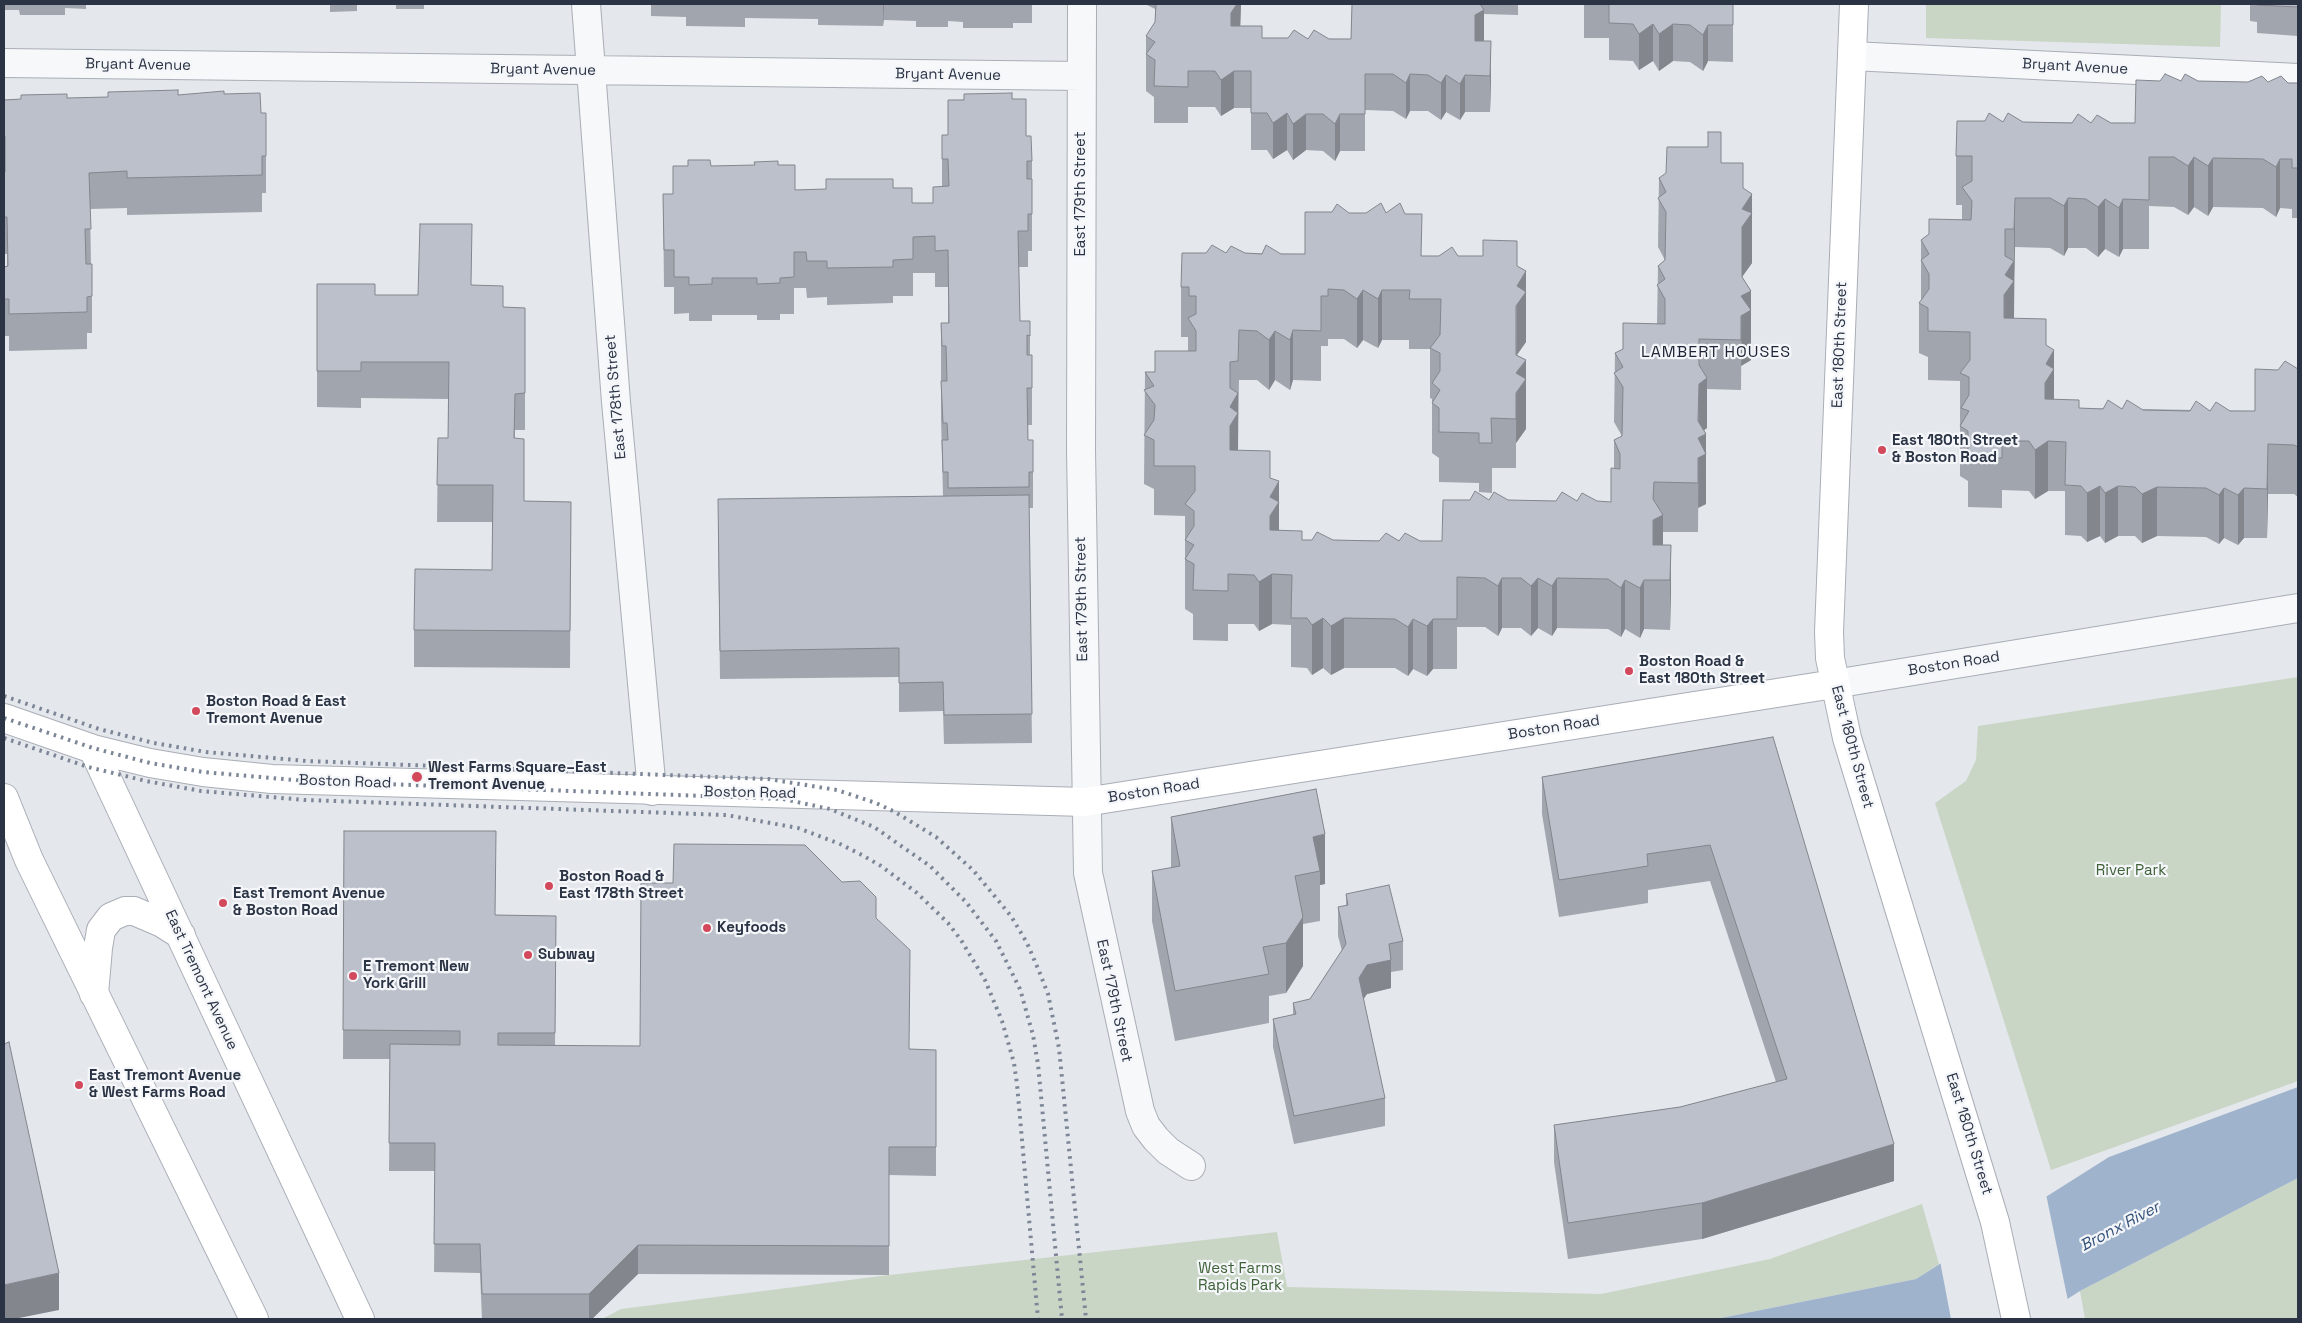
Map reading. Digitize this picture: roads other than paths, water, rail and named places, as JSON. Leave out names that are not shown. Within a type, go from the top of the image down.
[{"type":"main road","name":"East 180th Street","points":[[1854,4],[1829,632],[1834,684],[1847,738],[1995,1222],[2016,1319]]},
{"type":"main road","name":"Boston Road","points":[[4,718],[93,749],[176,768],[272,779],[1085,802],[1834,684]]},
{"type":"main road","name":"East Tremont Avenue","points":[[93,749],[360,1319]]},
{"type":"main road","points":[[4,798],[29,860],[254,1319]]},
{"type":"main road","points":[[94,995],[100,939],[105,922],[111,917],[125,911],[134,911],[162,923],[181,935]]},
{"type":"street","name":"East 178th Street","points":[[586,4],[616,402],[652,790]]},
{"type":"street","name":"East 179th Street","points":[[1082,4],[1081,450],[1085,802],[1088,873],[1140,1110],[1146,1126],[1156,1139],[1168,1151],[1191,1166]]},
{"type":"street","name":"Bryant Avenue","points":[[1852,56],[2298,78]]},
{"type":"street","name":"Bryant Avenue","points":[[4,63],[1082,76]]},
{"type":"street","name":"Boston Road","points":[[1834,684],[2298,608]]},
{"type":"water","name":"Bronx River","points":[[2298,1087],[2298,1178],[2080,1291],[2036,1319],[1716,1319],[1916,1279],[2109,1157]]},
{"type":"railway","points":[[4,696],[99,729],[154,743],[206,752],[307,761],[768,779],[837,790],[876,803],[895,812],[936,837],[973,870],[1011,916],[1027,943],[1048,994],[1059,1048],[1086,1319]]},
{"type":"railway","points":[[4,718],[93,748],[150,763],[203,772],[306,781],[783,799],[830,809],[874,827],[930,866],[966,902],[996,941],[1020,989],[1033,1035],[1038,1064],[1062,1319]]},
{"type":"railway","points":[[4,738],[88,767],[146,781],[201,791],[305,800],[726,815],[798,828],[840,844],[862,855],[881,866],[917,893],[948,923],[961,940],[985,980],[1002,1021],[1014,1063],[1017,1084],[1038,1319]]},
{"type":"place","name":"East 180th Street & Boston Road","points":[[1882,450]]},
{"type":"place","name":"Boston Road & East 180th Street","points":[[1629,671]]},
{"type":"place","name":"Boston Road & East Tremont Avenue","points":[[196,711]]},
{"type":"place","name":"West Farms Square–East Tremont Avenue","points":[[417,777]]},
{"type":"place","name":"Boston Road & East 178th Street","points":[[549,886]]},
{"type":"place","name":"East Tremont Avenue & Boston Road","points":[[223,903]]},
{"type":"place","name":"Keyfoods","points":[[707,928]]},
{"type":"place","name":"Subway","points":[[528,955]]},
{"type":"place","name":"E Tremont New York Grill","points":[[353,976]]},
{"type":"place","name":"East Tremont Avenue & West Farms Road","points":[[79,1085]]},
{"type":"district","name":"LAMBERT HOUSES","points":[[1716,353]]},
{"type":"park label","name":"River Park","points":[[2131,871]]},
{"type":"park label","name":"West Farms Rapids Park","points":[[1240,1278]]}]
